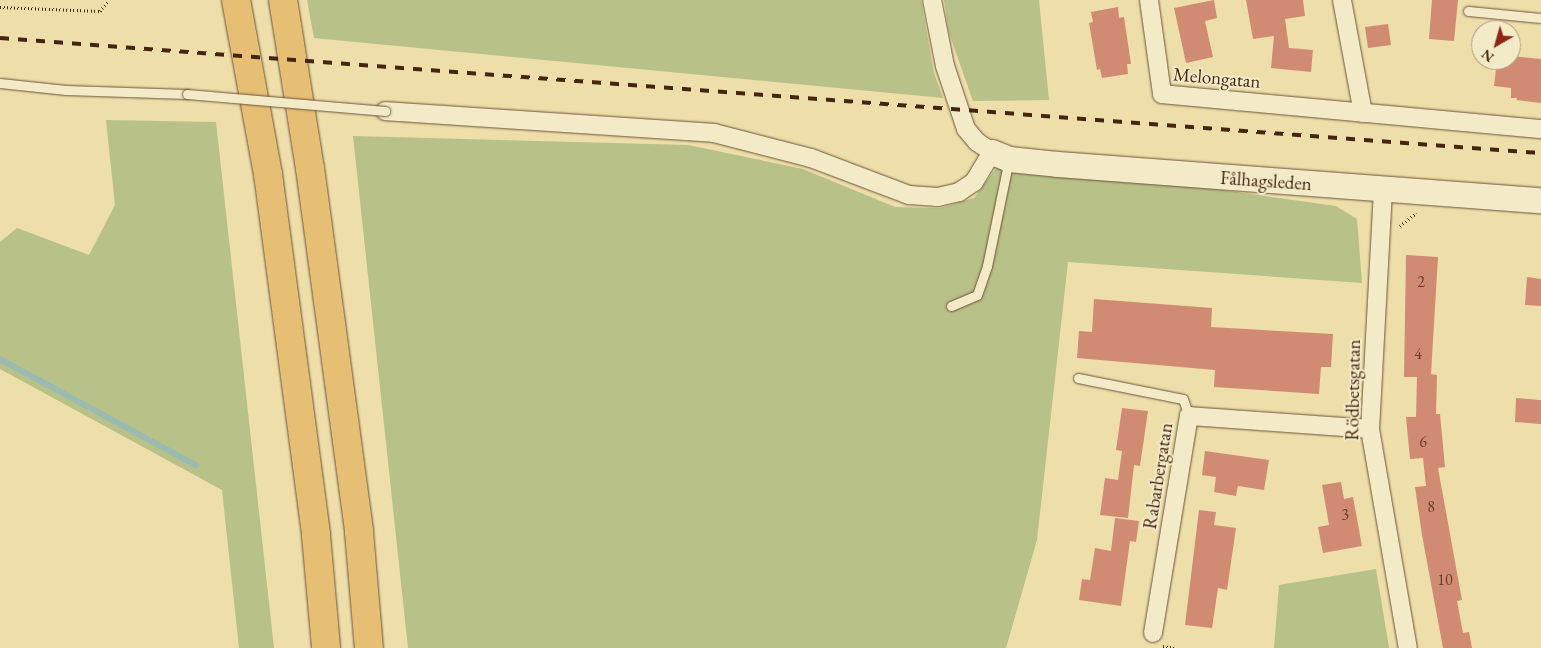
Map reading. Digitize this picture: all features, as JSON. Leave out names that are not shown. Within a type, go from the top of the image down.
[{"type":"highway","points":[[236,0],[270,184],[316,535],[326,648]]},
{"type":"highway","points":[[283,0],[310,168],[359,532],[369,648]]},
{"type":"street","points":[[385,111],[714,133],[811,158],[909,195],[926,199],[959,192],[974,182],[1001,155],[977,142],[966,129],[945,66],[932,0]]},
{"type":"street","name":"Melongatan","points":[[1148,0],[1162,94],[1541,129]]},
{"type":"street","points":[[1342,0],[1363,113]]},
{"type":"street","name":"Fålhagsleden","points":[[1001,155],[1383,190],[1541,200]]},
{"type":"street","name":"Rödbetsgatan","points":[[1383,190],[1370,429],[1408,648]]},
{"type":"street","name":"Rabarbergatan","points":[[1153,633],[1189,416],[1370,429]]},
{"type":"lane","points":[[1468,11],[1541,18]]},
{"type":"lane","points":[[0,83],[66,90],[187,94],[385,111]]},
{"type":"lane","points":[[951,306],[977,295],[987,266],[1001,155]]},
{"type":"lane","points":[[1078,378],[1183,399],[1189,416]]},
{"type":"path","points":[[0,7],[100,12],[109,0]]},
{"type":"path","points":[[1380,243],[1416,212],[1425,213]]},
{"type":"green space","points":[[307,0],[921,0],[934,73],[943,98],[314,38]]},
{"type":"green space","points":[[944,0],[1039,0],[1049,100],[973,101],[949,33]]},
{"type":"green space","points":[[106,120],[216,122],[274,648],[239,648],[222,490],[0,369],[0,242],[17,228],[89,255],[115,205]]},
{"type":"green space","points":[[353,136],[688,145],[803,169],[895,207],[940,208],[974,198],[997,167],[1187,185],[1336,206],[1357,219],[1362,283],[1068,262],[1037,540],[1006,648],[408,648]]},
{"type":"green space","points":[[1376,569],[1389,648],[1274,648],[1279,585]]},
{"type":"building","points":[[1214,0],[1217,18],[1205,21],[1213,57],[1186,63],[1174,8]]},
{"type":"building","points":[[1246,0],[1303,0],[1305,16],[1285,19],[1289,48],[1313,50],[1311,72],[1271,68],[1274,36],[1253,39]]},
{"type":"building","points":[[1432,0],[1458,0],[1454,41],[1429,39]]},
{"type":"building","points":[[1118,7],[1119,18],[1124,17],[1131,64],[1127,64],[1128,74],[1102,78],[1100,69],[1097,70],[1089,23],[1093,22],[1091,12]]},
{"type":"building","points":[[1388,24],[1391,45],[1368,48],[1365,27]]},
{"type":"building","points":[[1521,57],[1541,59],[1541,103],[1511,98],[1511,88],[1494,86],[1496,70],[1521,70]]},
{"type":"building","points":[[1406,255],[1438,257],[1431,374],[1437,375],[1436,414],[1440,414],[1445,467],[1438,468],[1462,600],[1457,601],[1463,633],[1469,632],[1472,648],[1443,648],[1422,535],[1415,487],[1426,486],[1423,458],[1410,459],[1406,417],[1416,417],[1417,377],[1404,377]]},
{"type":"building","points":[[1527,277],[1541,279],[1541,306],[1525,305]]},
{"type":"building","points":[[1094,299],[1212,308],[1211,327],[1333,334],[1331,367],[1321,367],[1319,394],[1214,387],[1215,370],[1077,358],[1079,331],[1092,332]]},
{"type":"building","points":[[1516,398],[1541,400],[1541,424],[1515,422]]},
{"type":"building","points":[[1122,408],[1148,411],[1140,466],[1134,465],[1128,518],[1100,515],[1105,478],[1118,480],[1122,451],[1116,450]]},
{"type":"building","points":[[1205,451],[1269,460],[1264,490],[1238,486],[1236,496],[1214,492],[1216,477],[1202,475]]},
{"type":"building","points":[[1341,482],[1344,499],[1353,497],[1362,546],[1323,553],[1318,527],[1329,525],[1322,485]]},
{"type":"building","points":[[1199,510],[1216,512],[1214,525],[1236,528],[1227,590],[1218,588],[1212,628],[1185,625]]},
{"type":"building","points":[[1115,518],[1139,521],[1136,542],[1130,541],[1121,606],[1079,600],[1082,579],[1090,580],[1095,548],[1111,551]]},
{"type":"waterway","points":[[0,359],[196,465]]},
{"type":"railway","points":[[0,38],[1541,153]]}]
